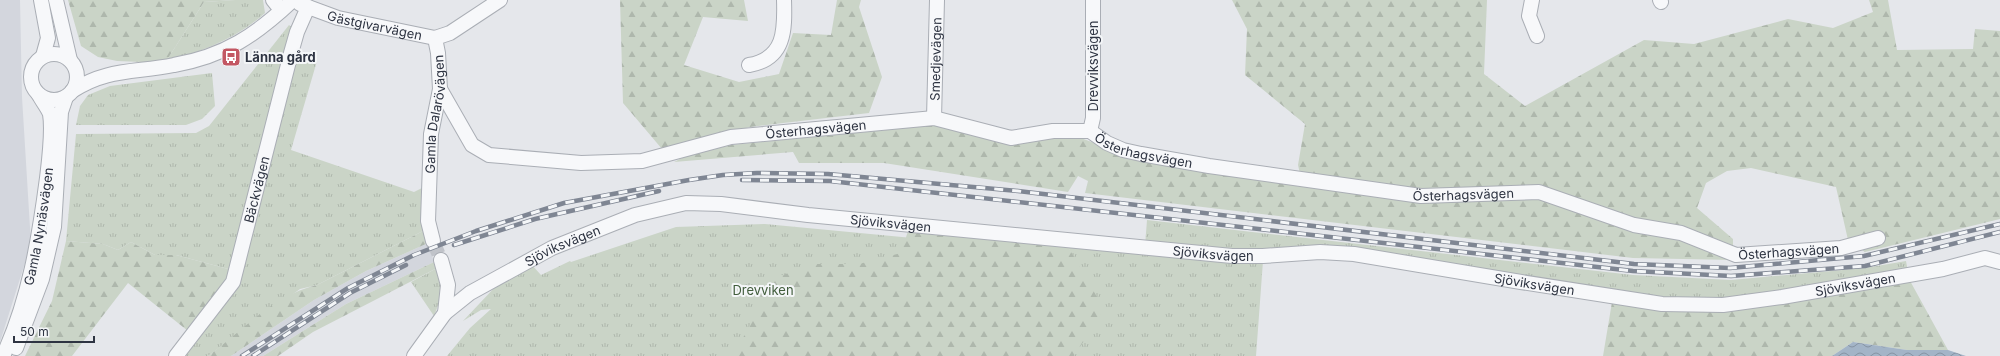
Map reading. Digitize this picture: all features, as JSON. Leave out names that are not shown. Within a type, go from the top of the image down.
[{"type":"street","points":[[41,0],[48,38],[43,56]]},
{"type":"street","points":[[56,0],[77,79],[69,94]]},
{"type":"street","points":[[108,74],[88,82],[57,100],[48,100],[39,95],[34,90],[30,76],[34,64],[43,56],[57,53],[90,72],[108,74],[174,66],[213,55],[260,30],[277,5],[292,0]]},
{"type":"street","name":"Gästgivarvägen","points":[[292,0],[338,18],[435,38]]},
{"type":"street","name":"Gamla Dalarövägen","points":[[433,241],[428,221],[431,134],[440,89],[438,53],[435,38],[450,33],[500,0]]},
{"type":"street","points":[[749,65],[761,63],[778,49],[784,24],[784,0]]},
{"type":"street","name":"Smedjevägen","points":[[934,118],[937,0]]},
{"type":"street","name":"Drevviksvägen","points":[[1090,131],[1093,118],[1093,0]]},
{"type":"street","points":[[1532,0],[1529,16],[1537,36]]},
{"type":"street","name":"Bäckvägen","points":[[176,356],[233,282],[290,53],[308,7]]},
{"type":"street","name":"Österhagsvägen","points":[[440,89],[472,145],[489,155],[581,163],[642,161],[731,137],[934,118],[1011,138],[1053,131],[1090,131],[1107,143],[1123,150],[1141,154],[1209,166],[1421,196],[1538,192],[1634,225],[1681,232],[1736,255],[1841,248],[1878,238]]},
{"type":"street","name":"Gamla Nynäsvägen","points":[[13,356],[42,279],[54,227],[61,112],[69,94]]},
{"type":"street","name":"Gamla Nynäsvägen","points":[[3,356],[30,278],[41,225],[50,153],[50,113],[39,95]]},
{"type":"street","name":"Sjöviksvägen","points":[[445,313],[470,293],[552,248],[635,215],[686,203],[721,204],[816,216],[1218,255],[1263,256],[1320,252],[1354,254],[1662,304],[1723,305],[1782,297],[1935,270],[1985,258],[2000,262]]},
{"type":"street","points":[[414,356],[445,313],[448,286],[441,260]]},
{"type":"shaded area","points":[[0,0],[20,0],[22,97],[31,244],[0,342]]},
{"type":"shaded area","points":[[428,243],[434,262],[346,304],[263,356],[231,356],[314,300],[366,271]]},
{"type":"green space","points":[[68,0],[235,0],[204,2],[165,63],[117,61],[98,57],[81,46]]},
{"type":"green space","points":[[263,0],[265,13],[242,30],[218,43],[165,63],[204,2]]},
{"type":"green space","points":[[620,0],[744,0],[748,21],[703,17],[684,65],[739,82],[779,74],[793,33],[831,35],[837,0],[861,0],[859,7],[882,77],[869,113],[750,127],[662,149],[623,103]]},
{"type":"green space","points":[[1232,0],[1487,0],[1484,74],[1525,106],[1644,40],[1694,44],[1788,19],[1833,28],[1873,12],[1869,0],[1888,0],[1897,50],[1973,49],[1975,29],[2000,31],[2000,219],[1865,252],[1848,240],[1836,187],[1751,168],[1727,171],[1706,183],[1697,208],[1733,239],[1733,260],[1633,258],[1085,193],[1088,181],[1078,176],[1068,192],[884,163],[799,163],[793,152],[674,162],[684,157],[731,145],[937,125],[1054,138],[1078,137],[1146,162],[1303,187],[1298,165],[1305,124],[1245,75],[1247,29]]},
{"type":"green space","points":[[289,25],[293,28],[232,270],[176,255],[155,255],[131,242],[118,250],[103,244],[66,241],[76,134],[196,133],[209,126]]},
{"type":"green space","points":[[296,57],[317,61],[291,150],[414,192],[422,188],[423,231],[317,285],[300,289],[208,356],[185,356],[187,350],[235,288]]},
{"type":"green space","points":[[212,73],[215,106],[202,119],[186,125],[76,125],[80,106],[88,95],[110,86]]},
{"type":"green space","points":[[1147,220],[1633,275],[1731,280],[1865,268],[1906,261],[1908,272],[1724,302],[1663,300],[1355,251],[1263,253],[1145,246]]},
{"type":"green space","name":"Drevviken","points":[[765,224],[1071,253],[1067,245],[1263,261],[1256,356],[447,356],[470,328],[491,309],[481,310],[463,321],[496,286],[531,264],[541,275],[570,261],[571,262],[676,227]]},
{"type":"green space","points":[[423,231],[428,243],[366,271],[314,300],[231,356],[208,356],[272,305],[301,290],[317,285]]},
{"type":"green space","points":[[908,231],[1067,245],[1097,297],[1101,315],[1074,356],[731,356],[748,330],[768,280],[815,264],[859,264],[901,253]]},
{"type":"green space","points":[[66,241],[103,244],[118,250],[131,242],[155,255],[176,255],[232,270],[219,293],[188,331],[128,283],[72,356],[25,356],[52,301]]},
{"type":"green space","points":[[434,262],[437,268],[313,332],[278,356],[263,356],[346,304]]},
{"type":"green space","points":[[437,268],[440,281],[440,297],[434,316],[411,282]]},
{"type":"green space","points":[[1909,279],[1948,350],[1907,350],[1853,342],[1832,356],[1603,356],[1612,302],[1663,308]]},
{"type":"water","points":[[1853,342],[1907,350],[1948,350],[1966,356],[1832,356]]},
{"type":"tunnel","points":[[433,241],[441,260]]},
{"type":"railway","points":[[242,356],[348,288],[414,255],[476,231],[564,203],[723,175],[757,173],[828,174],[1018,191],[1634,264],[1730,268],[1864,256],[2000,224]]},
{"type":"railway","points":[[742,180],[830,181],[1633,271],[1731,276],[1865,266],[2000,232]]},
{"type":"railway","points":[[454,245],[535,219],[659,191]]},
{"type":"railway","points":[[253,356],[350,293],[406,265]]},
{"type":"place","name":"Länna gård","points":[[231,57]]}]
